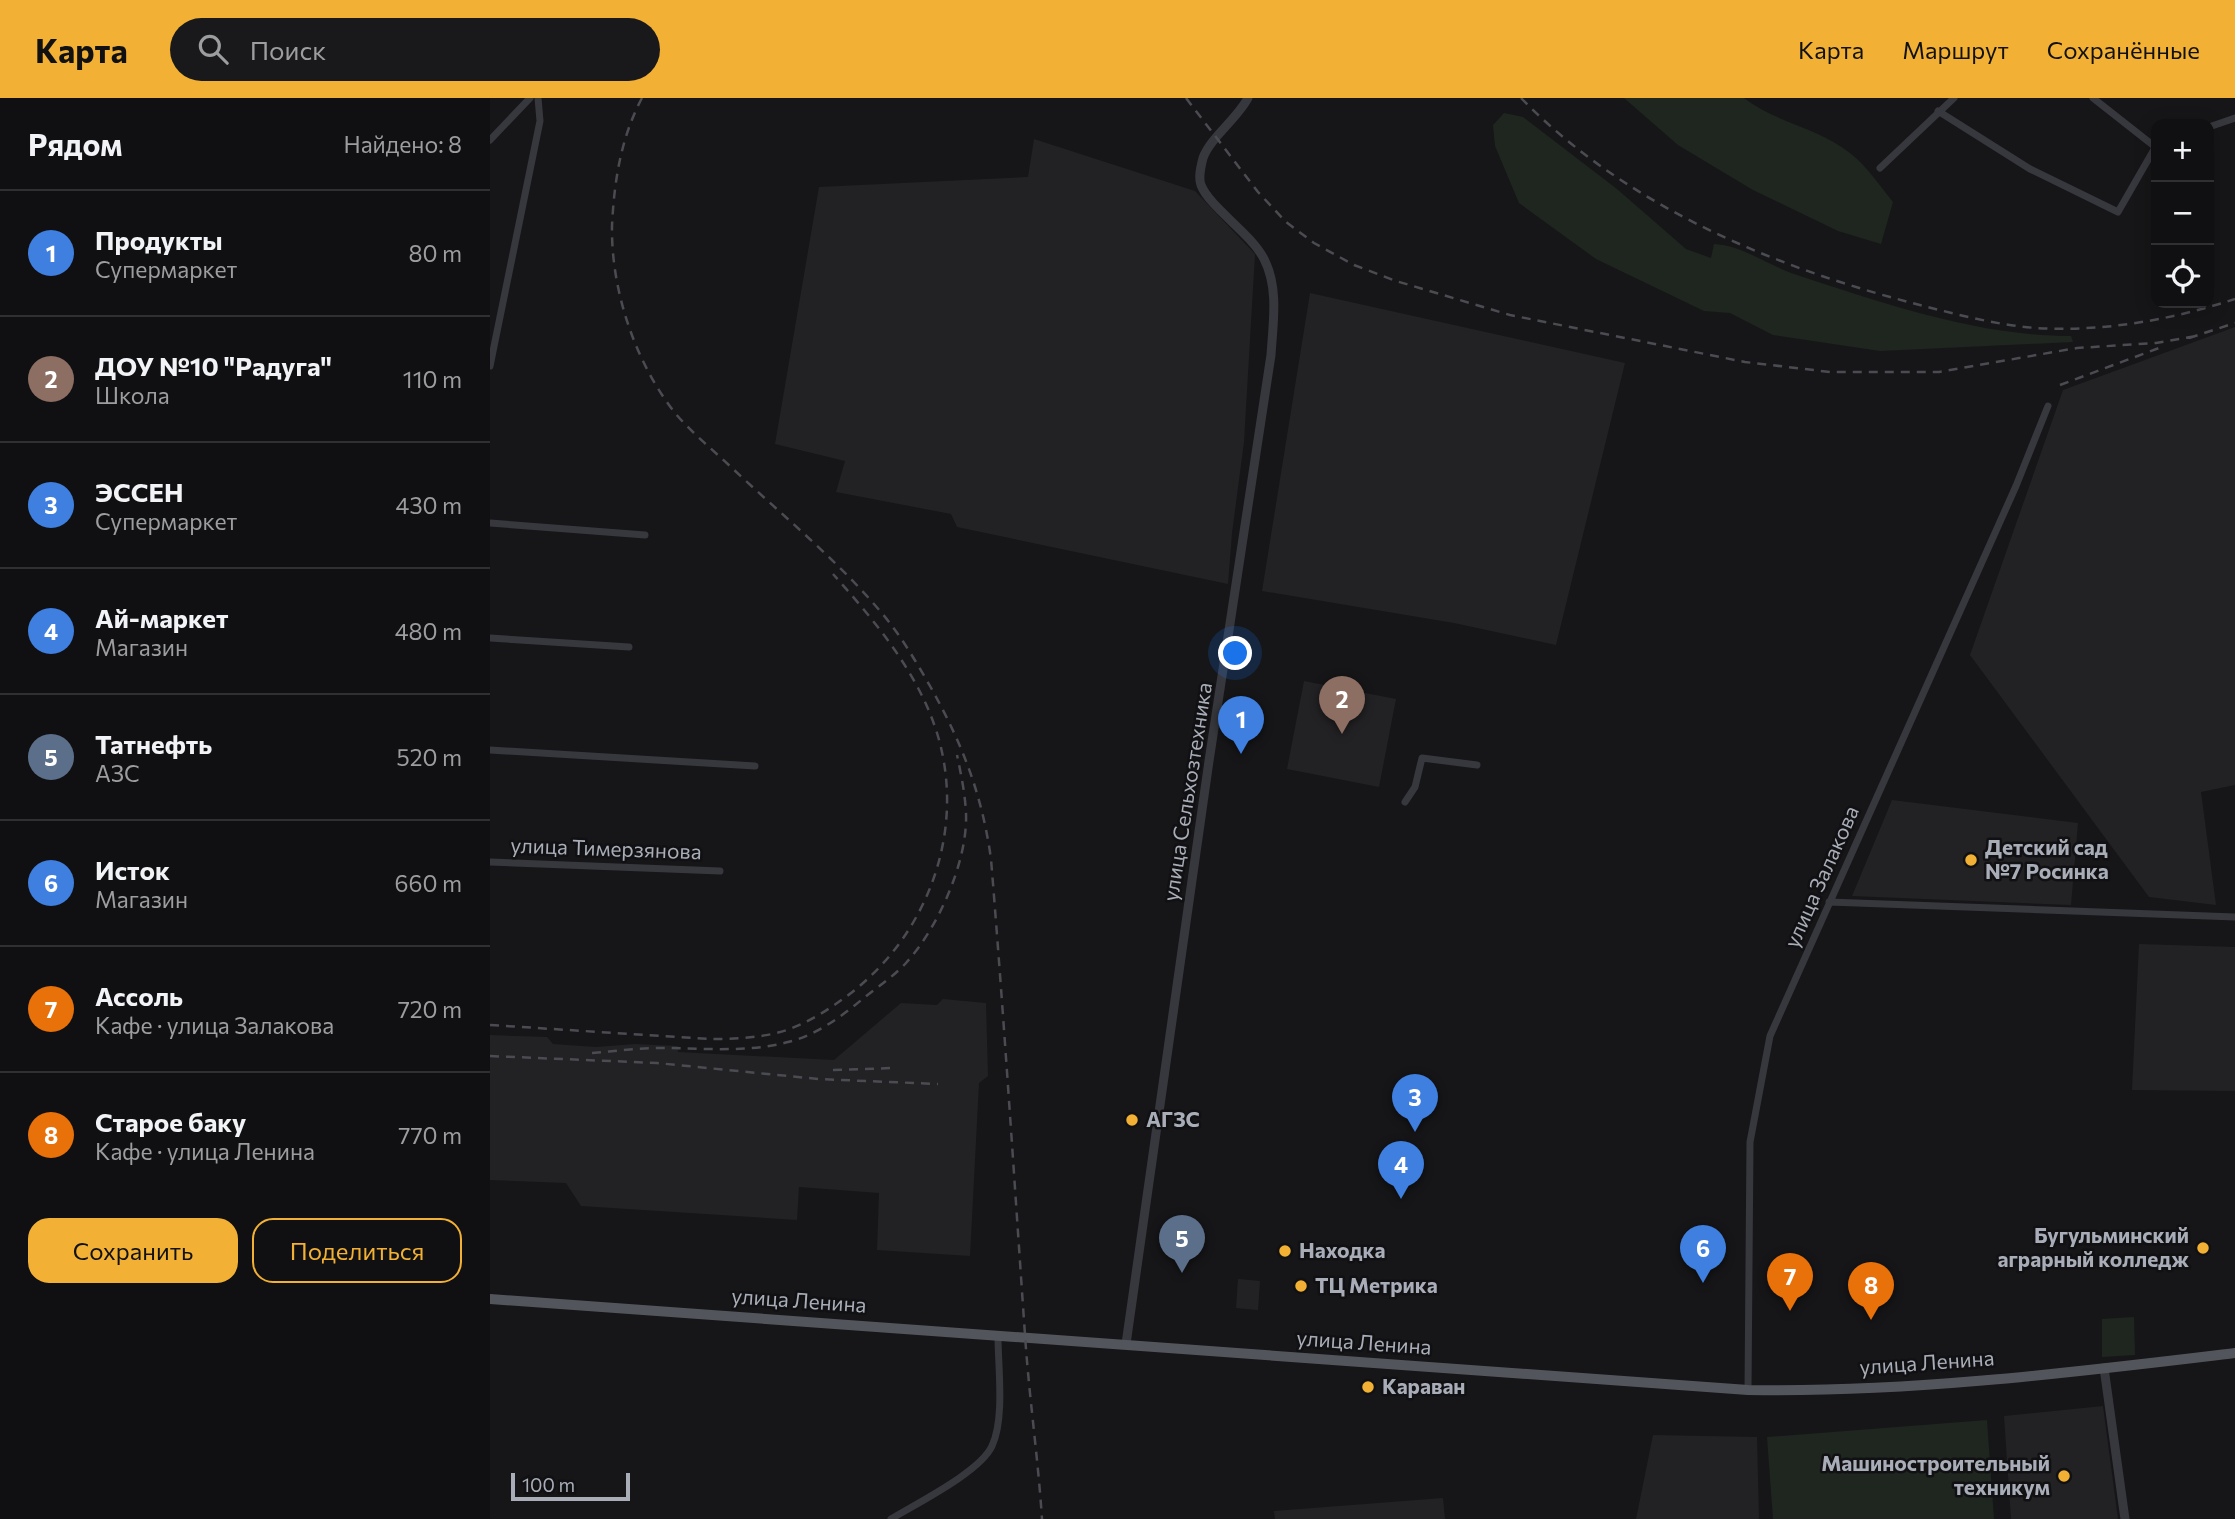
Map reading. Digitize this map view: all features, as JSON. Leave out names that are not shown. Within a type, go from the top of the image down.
[{"type":"main road","name":"улица Ленина","points":[[490,1299],[1748,1390],[1853,1388],[2104,1368],[2235,1353]]},
{"type":"street","points":[[490,140],[530,98]]},
{"type":"street","points":[[490,366],[540,121],[538,98]]},
{"type":"street","name":"улица Сельхозтехника","points":[[1126,1343],[1209,761],[1271,355],[1274,302],[1272,280],[1264,260],[1255,245],[1201,185],[1200,173],[1204,155],[1241,111],[1248,98]]},
{"type":"street","points":[[1880,168],[1954,98]]},
{"type":"street","points":[[2094,98],[2151,143]]},
{"type":"street","points":[[1938,111],[2030,169],[2118,212],[2151,153]]},
{"type":"street","points":[[2214,125],[2235,118]]},
{"type":"street","name":"улица Залакова","points":[[1748,1390],[1749,1142],[1770,1036],[2016,486],[2048,406]]},
{"type":"street","points":[[490,523],[645,535]]},
{"type":"street","points":[[490,638],[629,647]]},
{"type":"street","points":[[490,750],[755,766]]},
{"type":"street","points":[[1405,802],[1415,787],[1422,758],[1477,765]]},
{"type":"street","name":"улица Тимерзянова","points":[[490,862],[720,871]]},
{"type":"street","points":[[1829,902],[2235,917]]},
{"type":"street","points":[[891,1519],[970,1470],[986,1457],[994,1443],[998,1415],[998,1337]]},
{"type":"street","points":[[2104,1368],[2125,1519]]},
{"type":"shaded area","points":[[1624,98],[1744,98],[1770,114],[1838,144],[1862,163],[1893,202],[1881,244],[1838,231],[1753,190],[1678,145]]},
{"type":"shaded area","points":[[1504,113],[1523,117],[1617,189],[1686,249],[1711,258],[1714,244],[1724,245],[1794,274],[1930,316],[2000,330],[2071,336],[2073,342],[1880,351],[1773,335],[1730,313],[1704,311],[1596,259],[1519,203],[1495,146],[1493,125]]},
{"type":"shaded area","points":[[1034,139],[1195,191],[1255,254],[1244,442],[1228,584],[957,527],[951,514],[836,492],[845,461],[775,444],[819,187],[1028,177]]},
{"type":"shaded area","points":[[1310,293],[1625,363],[1556,645],[1454,623],[1262,591]]},
{"type":"shaded area","points":[[2235,327],[2235,785],[2201,792],[2216,905],[2149,897],[1970,655],[2063,390]]},
{"type":"shaded area","points":[[1304,681],[1396,699],[1379,787],[1287,769]]},
{"type":"shaded area","name":"Детский сад №7 Росинка","points":[[1892,800],[2078,823],[2071,905],[1852,896]]},
{"type":"shaded area","points":[[2139,944],[2235,947],[2235,1091],[2132,1090]]},
{"type":"shaded area","points":[[943,999],[986,1003],[988,1076],[979,1083],[970,1256],[877,1250],[879,1193],[799,1187],[797,1220],[581,1206],[566,1183],[490,1180],[490,1035],[547,1037],[553,1044],[596,1047],[635,1044],[678,1046],[678,1052],[834,1060],[901,1003],[937,1005]]},
{"type":"shaded area","points":[[1238,1279],[1260,1281],[1258,1310],[1236,1308]]},
{"type":"shaded area","points":[[2134,1317],[2135,1355],[2102,1357],[2102,1319]]},
{"type":"shaded area","points":[[2103,1406],[2118,1519],[2011,1519],[2004,1416]]},
{"type":"shaded area","points":[[1987,1420],[1994,1519],[1773,1519],[1767,1437]]},
{"type":"shaded area","points":[[1653,1435],[1757,1437],[1759,1519],[1636,1519]]},
{"type":"shaded area","points":[[1443,1498],[1445,1519],[1275,1519],[1274,1511]]},
{"type":"railway","points":[[642,98],[629,128],[620,160],[612,226],[621,300],[637,348],[648,371],[675,413],[688,427],[827,555],[887,620],[913,657],[941,707],[961,749],[976,791],[991,859],[1027,1358],[1042,1519]]},
{"type":"railway","points":[[1186,98],[1258,192],[1286,222],[1314,243],[1354,265],[1396,281],[1510,315],[1745,362],[1830,372],[1939,372],[2077,348],[2156,343],[2196,336]]},
{"type":"railway","points":[[1521,98],[1562,136],[1607,171],[1654,201],[1704,228],[1756,251],[1862,289],[1991,322],[2061,329],[2137,323],[2235,299]]},
{"type":"railway","points":[[2189,338],[2235,323]]},
{"type":"railway","points":[[2060,385],[2159,348]]},
{"type":"railway","points":[[490,1025],[709,1039],[768,1035],[803,1023],[840,1001],[875,971],[899,943],[919,912],[934,878],[943,843],[947,807],[945,770],[929,711],[907,668],[879,628],[833,574]]},
{"type":"railway","points":[[592,1053],[652,1048],[741,1049],[788,1042],[829,1024],[891,977],[918,948],[940,913],[962,852],[966,813],[957,755]]},
{"type":"railway","points":[[490,1056],[657,1063],[818,1079],[938,1084]]},
{"type":"railway","points":[[833,1070],[893,1068]]},
{"type":"place","name":"ДОУ №10 \"Радуга\"","points":[[1342,734]]},
{"type":"place","name":"Продукты","points":[[1241,754]]},
{"type":"place","name":"Детский сад №7 Росинка","points":[[1971,860]]},
{"type":"place","name":"АГЗС","points":[[1132,1120]]},
{"type":"place","name":"ЭССЕН","points":[[1415,1132]]},
{"type":"place","name":"Ай-маркет","points":[[1401,1199]]},
{"type":"place","name":"Бугульминский аграрный колледж","points":[[2203,1248]]},
{"type":"place","name":"Находка","points":[[1285,1251]]},
{"type":"place","name":"Татнефть","points":[[1182,1273]]},
{"type":"place","name":"Исток","points":[[1703,1283]]},
{"type":"place","name":"ТЦ Метрика","points":[[1301,1286]]},
{"type":"place","name":"Ассоль","points":[[1790,1311]]},
{"type":"place","name":"Старое баку","points":[[1871,1320]]},
{"type":"place","name":"Караван","points":[[1368,1387]]},
{"type":"place","name":"Машиностроительный техникум","points":[[2064,1476]]}]
